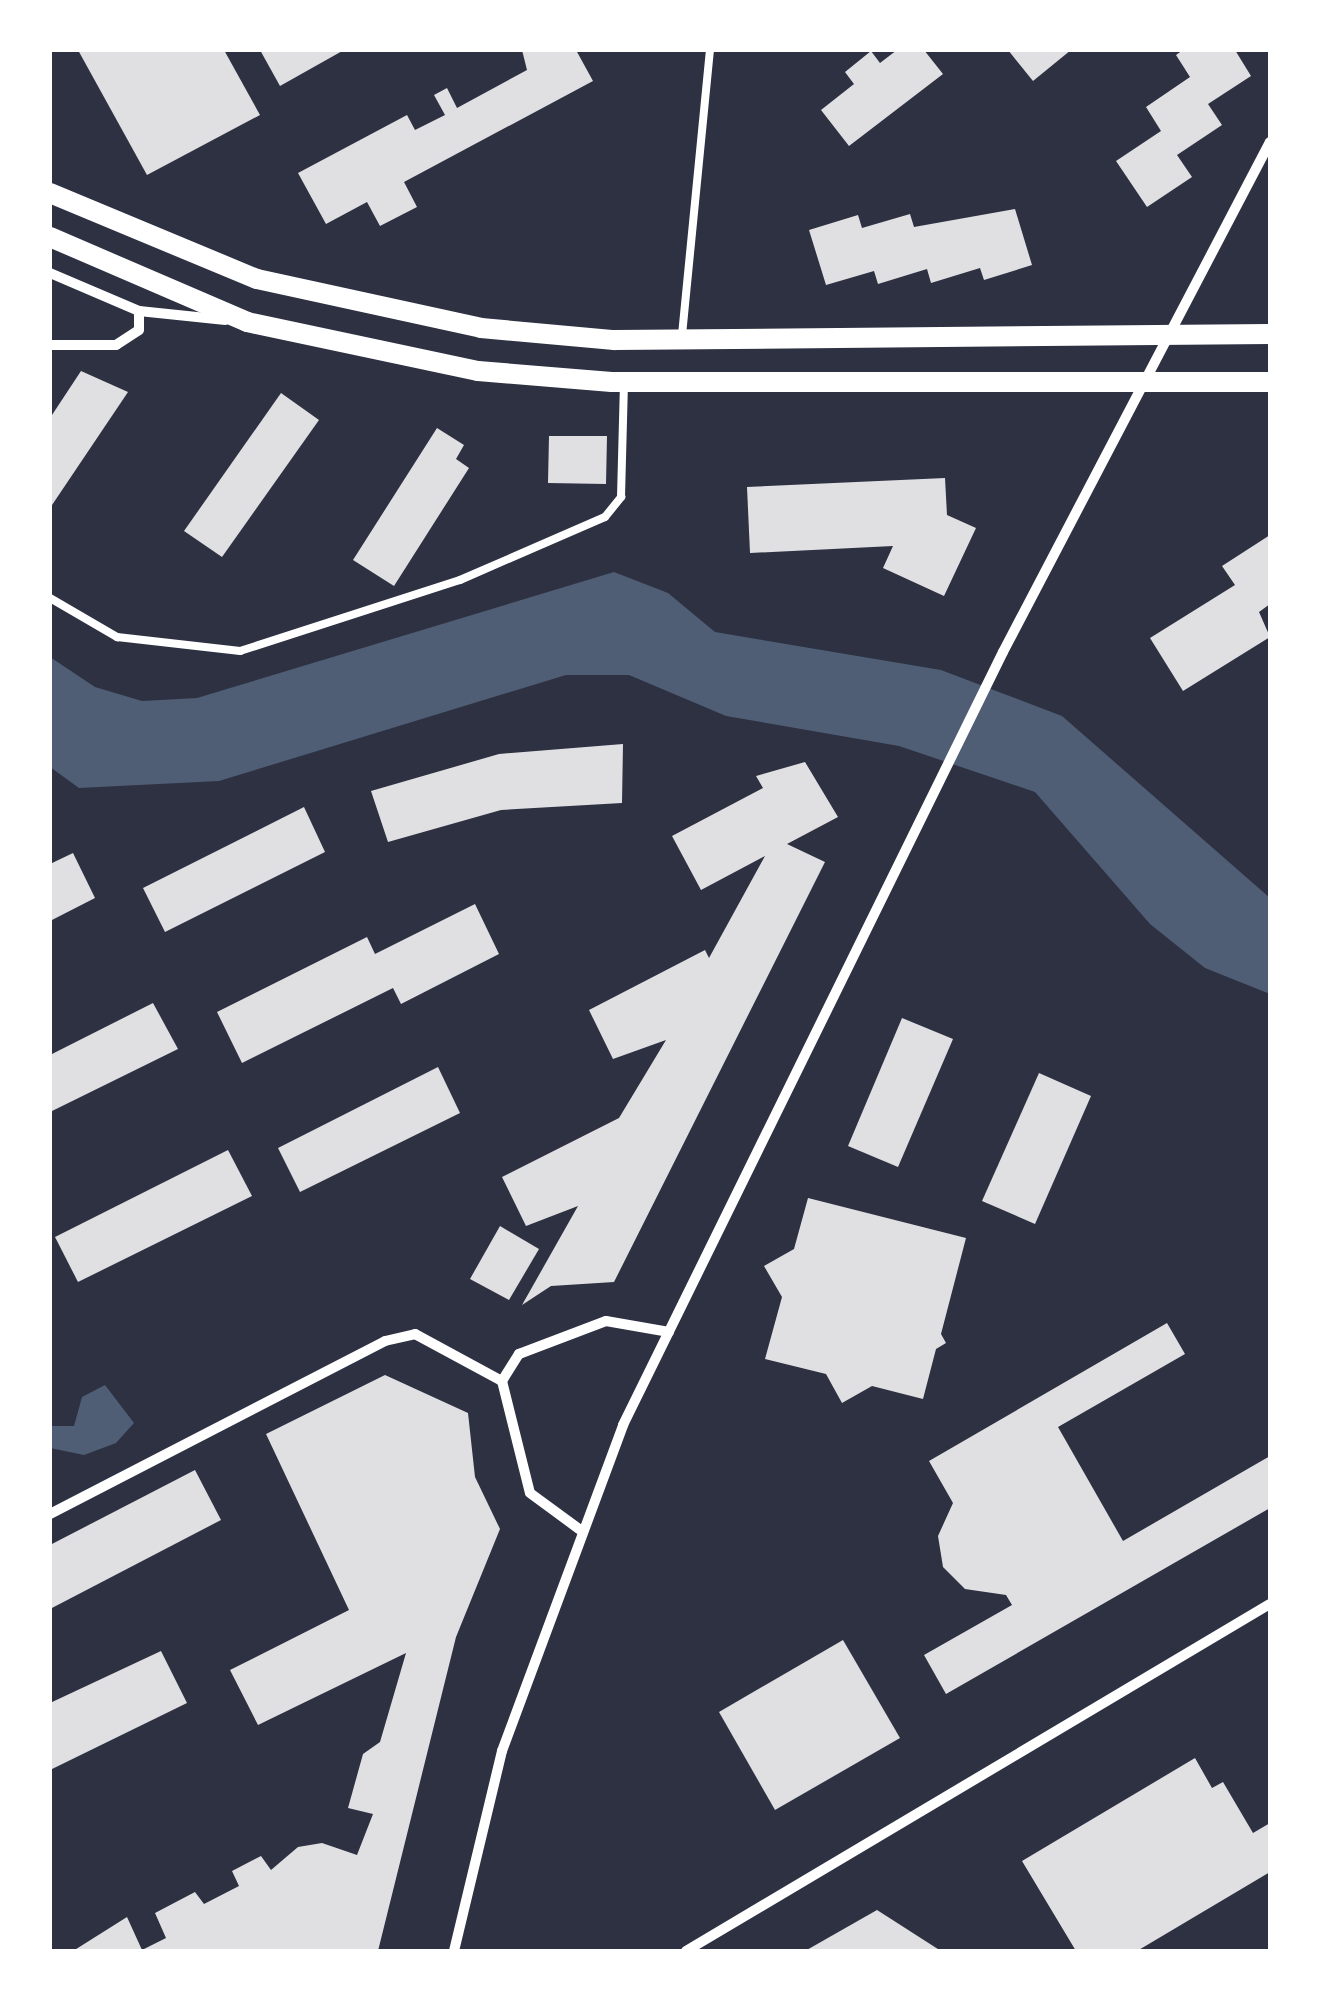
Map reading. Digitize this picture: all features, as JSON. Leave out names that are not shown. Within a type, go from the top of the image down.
[{"type":"main road","points":[[58,197],[241,273],[360,307],[481,328],[681,340],[1270,334]]},
{"type":"main road","points":[[50,237],[247,322],[478,370],[624,382],[1270,382]]},
{"type":"street","points":[[454,1951],[502,1750],[579,1529],[669,1332],[1004,652],[1270,142]]},
{"type":"street","points":[[50,185],[58,197]]},
{"type":"street","points":[[50,273],[139,312],[247,322]]},
{"type":"street","points":[[50,345],[116,346],[139,330],[139,312]]},
{"type":"street","points":[[579,1529],[530,1493],[502,1380],[519,1354],[606,1321],[669,1332]]},
{"type":"street","points":[[50,1514],[385,1341],[415,1334],[502,1380]]},
{"type":"street","points":[[686,1951],[1270,1604]]},
{"type":"lane","points":[[681,340],[710,50]]},
{"type":"lane","points":[[50,598],[117,637],[240,651],[460,580],[605,516],[622,497],[624,382]]},
{"type":"water","points":[[614,572],[668,593],[715,632],[941,670],[1062,716],[1270,898],[1270,994],[1205,968],[1150,924],[1035,792],[899,746],[726,716],[629,675],[566,675],[219,781],[79,788],[50,767],[50,657],[95,687],[142,701],[197,698]]},
{"type":"water","points":[[105,1385],[134,1423],[116,1443],[84,1455],[50,1448],[50,1426],[74,1426],[82,1397]]},
{"type":"building","points":[[78,50],[224,50],[260,115],[147,175]]},
{"type":"building","points":[[260,50],[344,50],[280,86]]},
{"type":"building","points":[[522,50],[576,50],[593,81],[404,182],[417,207],[380,226],[367,202],[326,224],[298,173],[407,115],[415,130],[445,115],[434,95],[447,88],[457,108],[527,70]]},
{"type":"building","points":[[897,50],[924,50],[943,74],[849,146],[821,110],[854,84],[845,72],[871,51],[880,63]]},
{"type":"building","points":[[1008,50],[1071,50],[1033,81]]},
{"type":"building","points":[[1183,50],[1235,50],[1251,76],[1208,104],[1222,125],[1177,155],[1192,177],[1147,207],[1116,161],[1161,131],[1146,107],[1190,77],[1176,55]]},
{"type":"building","points":[[1015,209],[1032,265],[984,280],[980,268],[931,283],[927,269],[878,284],[874,271],[826,285],[809,230],[858,215],[862,228],[910,214],[914,227]]},
{"type":"building","points":[[81,371],[128,392],[50,508],[50,418]]},
{"type":"building","points":[[281,393],[319,420],[222,557],[184,531]]},
{"type":"building","points":[[437,428],[464,445],[456,459],[469,468],[394,586],[353,560]]},
{"type":"building","points":[[549,436],[607,436],[606,484],[548,483]]},
{"type":"building","points":[[945,478],[947,515],[976,528],[944,596],[883,568],[893,546],[750,553],[747,487]]},
{"type":"building","points":[[1270,535],[1270,604],[1259,612],[1270,637],[1183,691],[1150,638],[1235,585],[1222,566]]},
{"type":"building","points":[[623,744],[622,803],[501,810],[388,842],[371,791],[499,754]]},
{"type":"building","points":[[805,762],[838,817],[787,844],[825,862],[614,1282],[551,1286],[522,1305],[578,1206],[526,1226],[502,1177],[619,1118],[666,1040],[613,1059],[589,1010],[705,950],[709,958],[765,856],[701,890],[672,836],[763,788],[756,776]]},
{"type":"building","points":[[304,807],[325,852],[165,932],[143,888]]},
{"type":"building","points":[[73,853],[95,898],[50,921],[50,864]]},
{"type":"building","points":[[475,904],[499,954],[401,1004],[393,988],[242,1063],[217,1012],[367,937],[375,954]]},
{"type":"building","points":[[153,1003],[178,1049],[50,1112],[50,1055]]},
{"type":"building","points":[[902,1018],[953,1039],[898,1167],[848,1146]]},
{"type":"building","points":[[438,1067],[460,1113],[300,1192],[278,1148]]},
{"type":"building","points":[[1039,1073],[1091,1096],[1035,1224],[982,1201]]},
{"type":"building","points":[[228,1150],[252,1196],[78,1282],[55,1237]]},
{"type":"building","points":[[808,1198],[966,1238],[941,1334],[946,1343],[936,1349],[923,1399],[872,1386],[842,1403],[826,1374],[765,1359],[782,1297],[764,1266],[794,1249]]},
{"type":"building","points":[[500,1226],[539,1249],[509,1300],[470,1279]]},
{"type":"building","points":[[1167,1323],[1185,1354],[1058,1427],[1123,1541],[1270,1456],[1270,1508],[946,1694],[924,1655],[1012,1605],[1006,1595],[965,1589],[943,1567],[938,1536],[953,1503],[929,1461]]},
{"type":"building","points":[[385,1375],[468,1413],[475,1477],[500,1529],[456,1637],[378,1951],[73,1951],[127,1917],[142,1950],[166,1938],[155,1913],[195,1892],[204,1904],[239,1886],[232,1871],[261,1856],[271,1870],[298,1847],[322,1843],[357,1855],[373,1814],[348,1808],[363,1754],[380,1742],[406,1653],[258,1725],[230,1670],[349,1610],[266,1434]]},
{"type":"building","points":[[195,1470],[221,1520],[50,1609],[50,1545]]},
{"type":"building","points":[[843,1640],[900,1738],[775,1810],[719,1712]]},
{"type":"building","points":[[161,1651],[187,1703],[50,1770],[50,1703]]},
{"type":"building","points":[[1195,1758],[1212,1788],[1223,1782],[1253,1833],[1270,1823],[1270,1872],[1137,1951],[1076,1951],[1022,1861]]},
{"type":"building","points":[[877,1910],[941,1951],[805,1951]]}]
